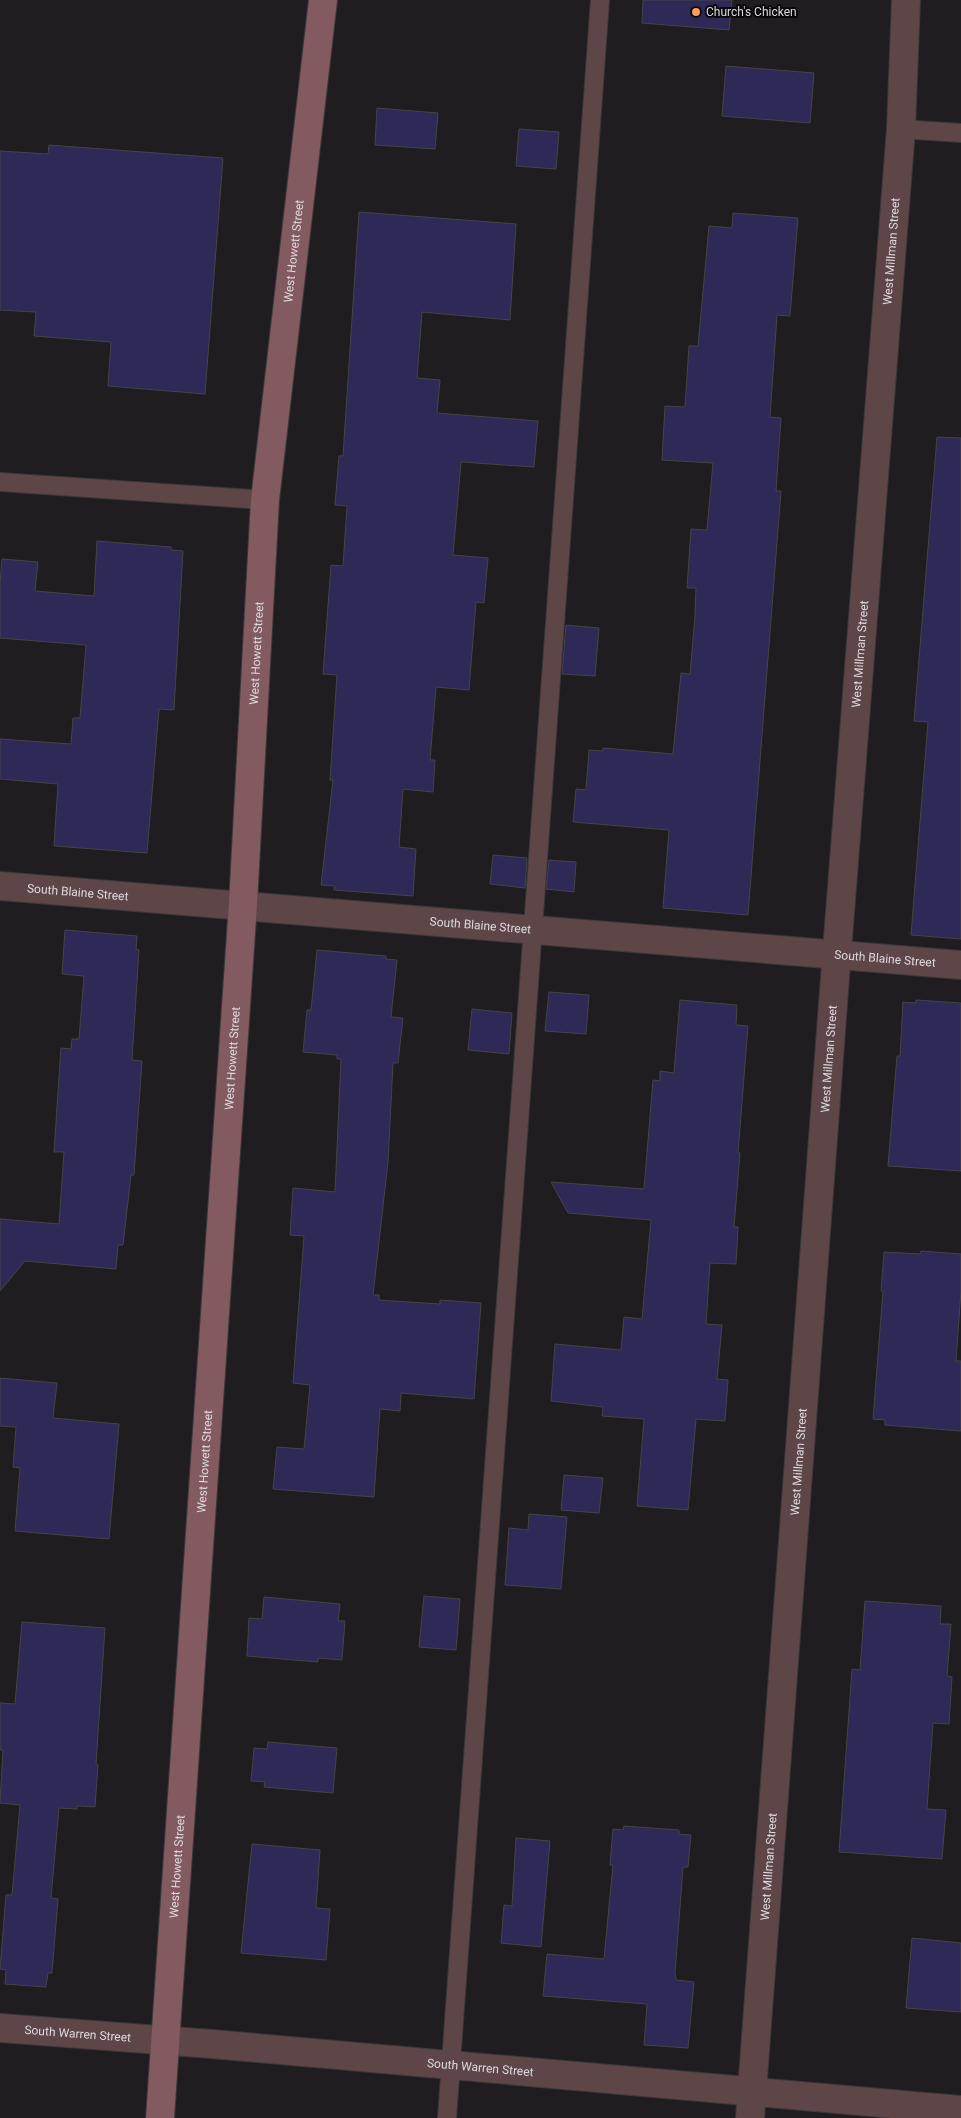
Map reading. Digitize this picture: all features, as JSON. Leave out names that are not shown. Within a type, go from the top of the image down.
[{"type":"main road","name":"West Howett Street","points":[[160,2118],[243,904],[265,500],[323,0]]},
{"type":"street","name":"West Millman Street","points":[[751,2105],[901,128],[906,0]]},
{"type":"street","name":"South Blaine Street","points":[[0,886],[243,904],[961,965]]},
{"type":"street","name":"South Warren Street","points":[[0,2028],[212,2044],[451,2066],[751,2105],[961,2110]]},
{"type":"lane","points":[[447,2118],[600,0]]},
{"type":"lane","points":[[901,128],[961,133]]},
{"type":"lane","points":[[0,482],[265,500]]},
{"type":"building","name":"Church's Chicken","points":[[643,0],[732,0],[729,30],[642,23]]},
{"type":"building","points":[[726,66],[814,73],[810,123],[722,116]]},
{"type":"building","points":[[377,108],[438,113],[435,149],[375,145]]},
{"type":"building","points":[[519,129],[559,132],[556,169],[516,166]]},
{"type":"building","points":[[49,145],[223,158],[205,394],[108,386],[111,342],[34,336],[36,312],[0,310],[0,151],[48,154]]},
{"type":"building","points":[[359,212],[516,224],[510,320],[422,312],[417,378],[440,380],[437,413],[538,421],[534,467],[461,462],[453,555],[488,558],[484,603],[476,602],[469,690],[436,687],[430,760],[435,760],[433,792],[403,789],[399,847],[416,849],[413,896],[334,890],[335,886],[321,885],[333,780],[330,780],[337,675],[323,674],[331,565],[343,566],[347,506],[335,505],[339,456],[343,456]]},
{"type":"building","points":[[733,213],[798,218],[790,316],[777,315],[770,417],[781,418],[776,491],[781,491],[748,915],[663,908],[669,830],[573,822],[576,789],[586,790],[589,750],[603,751],[603,748],[673,754],[681,673],[690,674],[695,615],[696,588],[687,588],[691,529],[707,530],[713,463],[662,460],[665,406],[685,407],[689,346],[698,346],[709,226],[732,228]]},
{"type":"building","points":[[937,437],[961,438],[961,939],[911,935],[928,722],[914,721]]},
{"type":"building","points":[[97,541],[171,547],[171,550],[183,551],[174,710],[159,709],[147,853],[54,846],[58,784],[0,779],[0,739],[71,744],[73,718],[80,718],[86,645],[0,638],[2,559],[38,562],[35,591],[94,596]]},
{"type":"building","points":[[566,625],[599,628],[595,676],[562,674]]},
{"type":"building","points":[[493,855],[527,858],[525,888],[490,884]]},
{"type":"building","points":[[549,860],[576,862],[574,892],[546,889]]},
{"type":"building","points":[[65,930],[137,936],[136,949],[139,950],[132,1060],[142,1061],[134,1175],[131,1175],[123,1245],[118,1245],[116,1269],[25,1261],[0,1291],[0,1219],[59,1224],[64,1152],[54,1152],[61,1048],[71,1049],[72,1039],[79,1039],[84,976],[62,974]]},
{"type":"building","points":[[317,950],[386,956],[386,959],[397,960],[391,1017],[403,1018],[398,1063],[393,1063],[388,1162],[373,1295],[379,1295],[379,1300],[440,1304],[440,1300],[481,1303],[474,1399],[401,1393],[400,1411],[380,1409],[374,1497],[273,1489],[277,1447],[304,1449],[310,1385],[293,1383],[304,1236],[290,1235],[293,1188],[335,1192],[341,1059],[337,1059],[337,1055],[303,1052],[307,1010],[311,1010]]},
{"type":"building","points":[[549,992],[589,995],[586,1034],[545,1031]]},
{"type":"building","points":[[680,1000],[737,1005],[736,1025],[748,1026],[734,1227],[738,1227],[736,1264],[710,1263],[706,1324],[722,1325],[717,1379],[728,1380],[725,1421],[696,1419],[688,1510],[637,1506],[644,1419],[602,1416],[603,1407],[551,1401],[555,1344],[621,1350],[624,1317],[642,1319],[651,1220],[568,1213],[551,1182],[644,1189],[653,1080],[660,1081],[660,1071],[674,1073]]},
{"type":"building","points":[[916,1000],[961,1003],[961,1171],[888,1166],[897,1056],[900,1056],[903,1002],[916,1003]]},
{"type":"building","points":[[472,1009],[512,1013],[509,1054],[468,1050]]},
{"type":"building","points":[[921,1251],[961,1254],[961,1290],[956,1361],[961,1361],[961,1431],[885,1425],[885,1420],[873,1419],[883,1291],[881,1291],[884,1252],[920,1254]]},
{"type":"building","points":[[0,1378],[57,1383],[53,1418],[119,1424],[109,1539],[15,1531],[20,1468],[13,1467],[16,1427],[0,1426]]},
{"type":"building","points":[[564,1475],[603,1478],[599,1513],[561,1510]]},
{"type":"building","points":[[529,1514],[567,1517],[561,1589],[505,1585],[509,1528],[528,1530]]},
{"type":"building","points":[[424,1596],[460,1599],[456,1650],[419,1647]]},
{"type":"building","points":[[264,1597],[340,1604],[338,1621],[345,1621],[342,1660],[318,1658],[318,1662],[247,1656],[249,1618],[262,1619]]},
{"type":"building","points":[[865,1601],[941,1606],[940,1624],[951,1624],[947,1676],[952,1677],[949,1724],[933,1723],[927,1809],[946,1810],[942,1859],[839,1852],[852,1669],[860,1670]]},
{"type":"building","points":[[22,1622],[105,1628],[95,1807],[59,1808],[51,1898],[58,1899],[52,1973],[48,1973],[46,1987],[5,1984],[6,1970],[0,1969],[6,1895],[12,1895],[20,1805],[0,1803],[3,1750],[0,1750],[0,1703],[15,1704]]},
{"type":"building","points":[[268,1742],[337,1748],[333,1793],[264,1787],[265,1782],[251,1781],[254,1748],[267,1749]]},
{"type":"building","points":[[624,1826],[679,1830],[679,1834],[691,1835],[688,1867],[683,1867],[675,1973],[676,1980],[694,1982],[688,2048],[644,2045],[647,2004],[543,1996],[547,1954],[604,1959],[613,1865],[610,1865],[613,1829],[623,1830]]},
{"type":"building","points":[[516,1838],[550,1841],[541,1947],[501,1943],[504,1905],[512,1906]]},
{"type":"building","points":[[252,1844],[320,1850],[316,1908],[330,1909],[326,1960],[241,1953]]},
{"type":"building","points":[[912,1938],[961,1943],[961,2012],[906,2008]]},
{"type":"place","name":"Church's Chicken","points":[[696,12]]}]
